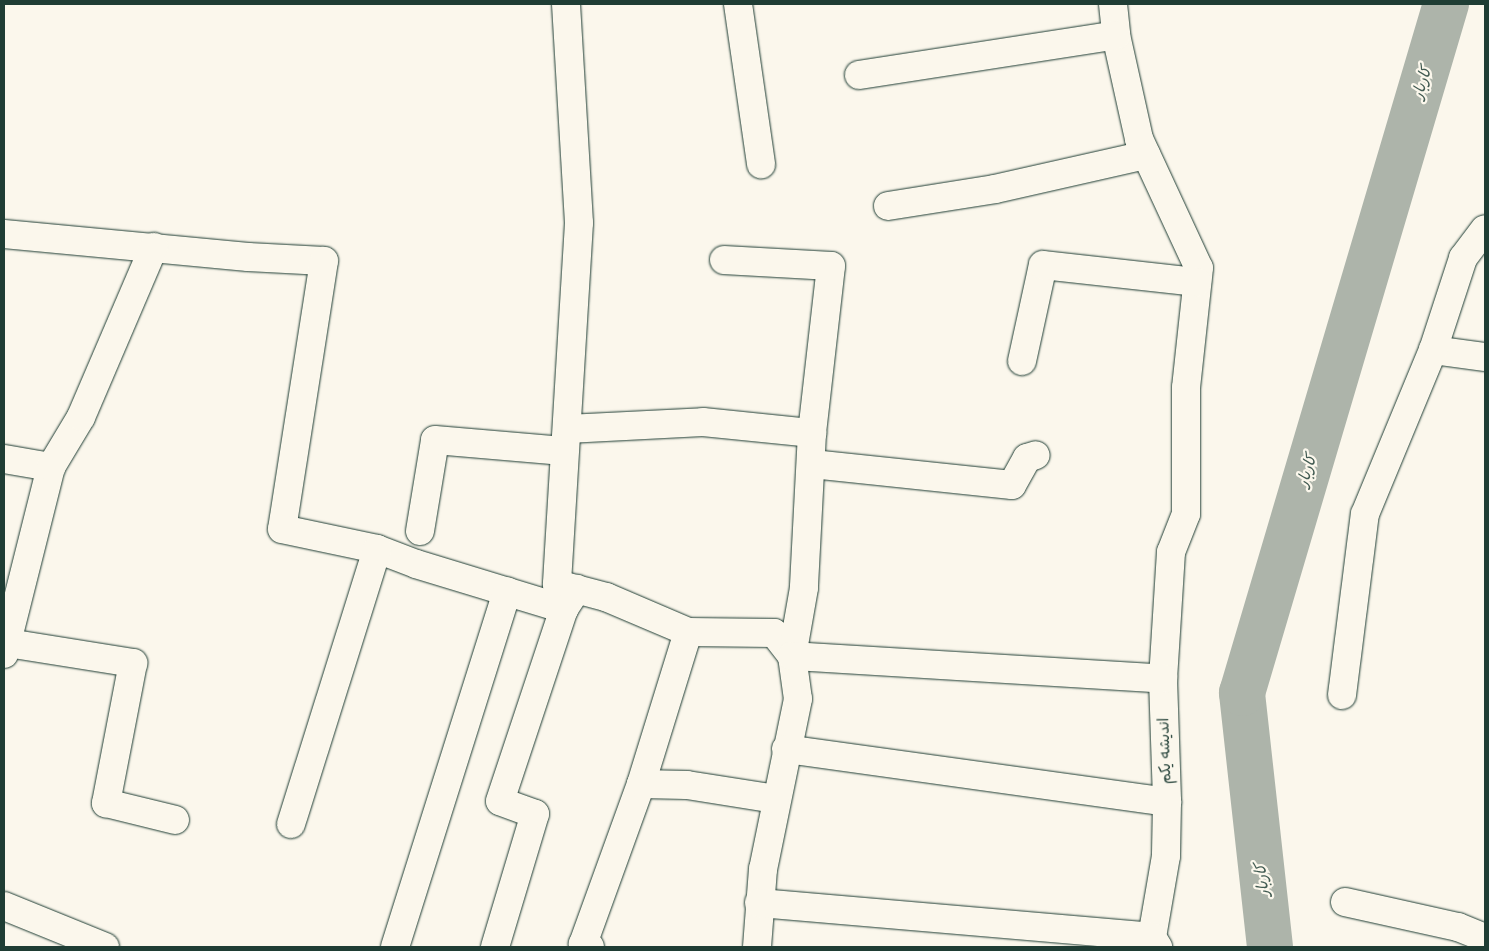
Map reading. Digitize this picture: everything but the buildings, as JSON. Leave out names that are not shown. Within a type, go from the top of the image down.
[{"type":"street","points":[[566,4],[579,223],[557,584],[570,599]]},
{"type":"street","points":[[738,4],[761,164]]},
{"type":"street","name":"اندیشه یکم","points":[[1113,4],[1116,36],[1139,139],[1199,268],[1186,388],[1186,514],[1171,552],[1163,679],[1167,802],[1166,856],[1155,942]]},
{"type":"street","points":[[859,74],[1116,36]]},
{"type":"street","points":[[888,206],[995,189],[1146,155]]},
{"type":"street","points":[[1342,695],[1365,514],[1433,350],[1463,258],[1485,229]]},
{"type":"street","points":[[4,234],[324,261],[282,529],[377,550],[508,592],[570,599],[606,597],[688,632],[774,633],[792,656],[1163,679]]},
{"type":"street","points":[[154,247],[81,416],[51,467],[6,648],[134,663],[106,803],[175,820]]},
{"type":"street","points":[[724,260],[831,266],[812,433],[812,464],[804,588],[792,656],[798,699],[775,799],[759,903],[757,947]]},
{"type":"street","points":[[1022,362],[1043,265],[1197,282]]},
{"type":"street","points":[[1433,350],[1485,357]]},
{"type":"street","points":[[420,531],[435,440],[565,440],[703,422],[812,433]]},
{"type":"street","points":[[812,464],[1012,485],[1027,458],[1036,455]]},
{"type":"street","points":[[4,459],[51,467]]},
{"type":"street","points":[[291,824],[377,550]]},
{"type":"street","points":[[395,947],[508,592]]},
{"type":"street","points":[[495,947],[535,814],[500,801],[570,599]]},
{"type":"street","points":[[590,947],[583,944],[641,784],[688,632]]},
{"type":"street","points":[[786,749],[1167,802]]},
{"type":"street","points":[[641,784],[687,785],[775,799]]},
{"type":"street","points":[[1345,902],[1458,927],[1485,938]]},
{"type":"street","points":[[759,903],[1155,942]]},
{"type":"street","points":[[4,906],[105,947]]},
{"type":"waterway","name":"کاربار","points":[[1270,947],[1242,693],[1446,4]]}]
